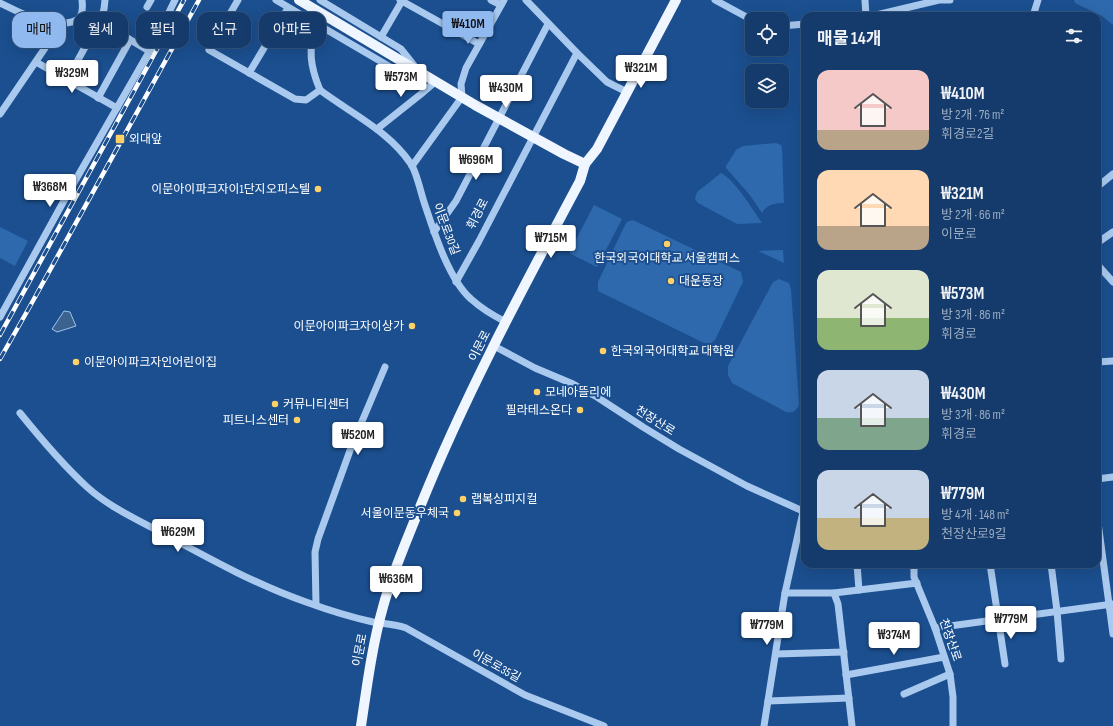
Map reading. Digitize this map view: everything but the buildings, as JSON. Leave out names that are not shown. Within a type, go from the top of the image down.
[{"type":"main road","points":[[299,0],[498,118],[585,164]]},
{"type":"main road","name":"이문로","points":[[361,726],[368,677],[388,588],[434,470],[506,322],[580,182],[585,164],[597,149],[676,0]]},
{"type":"street","points":[[66,23],[71,23],[78,20],[83,9],[82,0]]},
{"type":"street","points":[[147,7],[151,0]]},
{"type":"street","points":[[0,317],[149,51],[175,0]]},
{"type":"street","points":[[238,0],[209,50],[298,100],[306,100],[320,90],[311,64],[312,48]]},
{"type":"street","points":[[276,0],[295,12]]},
{"type":"street","points":[[320,0],[401,49],[418,71]]},
{"type":"street","points":[[412,166],[462,97],[461,84],[464,72],[502,3],[491,0]]},
{"type":"street","points":[[526,0],[576,53],[609,83],[627,92]]},
{"type":"street","points":[[715,0],[745,16]]},
{"type":"street","points":[[865,0],[866,12]]},
{"type":"street","points":[[889,12],[939,0],[950,0]]},
{"type":"street","points":[[1034,12],[1038,0]]},
{"type":"street","points":[[103,12],[105,1]]},
{"type":"street","points":[[381,37],[401,1],[479,44]]},
{"type":"street","points":[[0,3],[19,12]]},
{"type":"street","points":[[249,73],[288,8]]},
{"type":"street","points":[[434,232],[456,201],[548,24]]},
{"type":"street","points":[[789,25],[801,24]]},
{"type":"street","points":[[326,30],[392,68],[418,71]]},
{"type":"street","points":[[98,98],[130,40],[149,51]]},
{"type":"street","points":[[0,114],[45,48]]},
{"type":"street","points":[[67,80],[84,48]]},
{"type":"street","name":"휘경로","points":[[456,282],[576,53]]},
{"type":"street","points":[[36,62],[117,108]]},
{"type":"street","points":[[377,129],[436,81]]},
{"type":"street","name":"이문로30길","points":[[320,90],[391,140],[412,166],[434,232],[456,282],[470,299],[486,312],[506,322]]},
{"type":"street","points":[[1101,184],[1113,174]]},
{"type":"street","points":[[1101,240],[1113,232]]},
{"type":"street","points":[[1101,268],[1113,282]]},
{"type":"street","name":"천장산로","points":[[494,346],[535,368],[577,386],[597,397],[678,449],[746,486],[801,511]]},
{"type":"street","points":[[1101,362],[1113,361]]},
{"type":"street","points":[[316,605],[315,552],[318,539],[352,445],[385,367]]},
{"type":"street","name":"이문로35길","points":[[20,413],[59,460],[88,488],[139,520],[222,565],[262,584],[351,617],[406,628],[525,695],[604,726]]},
{"type":"street","points":[[1101,478],[1113,477]]},
{"type":"street","points":[[764,726],[786,594],[801,526]]},
{"type":"street","points":[[1101,540],[1111,604],[1113,634]]},
{"type":"street","points":[[858,568],[859,590]]},
{"type":"street","name":"천장산로","points":[[914,568],[914,577],[935,628],[950,674],[953,697],[953,726]]},
{"type":"street","points":[[991,568],[1005,664]]},
{"type":"street","points":[[1052,568],[1061,659]]},
{"type":"street","points":[[786,594],[834,594],[916,582]]},
{"type":"street","points":[[834,594],[838,604],[852,726]]},
{"type":"street","points":[[935,628],[1111,604]]},
{"type":"street","points":[[776,654],[844,652]]},
{"type":"street","points":[[846,675],[944,657]]},
{"type":"street","points":[[904,694],[950,674]]},
{"type":"street","points":[[768,701],[849,698]]},
{"type":"shaded area","points":[[1074,0],[1113,0],[1113,25],[1101,16],[1101,12],[1094,12],[1075,3]]},
{"type":"shaded area","points":[[776,143],[781,145],[782,148],[784,203],[771,205],[762,213],[749,194],[726,168],[726,166],[736,150],[743,146]]},
{"type":"shaded area","points":[[721,173],[738,188],[762,223],[737,224],[698,203],[695,199],[697,192]]},
{"type":"shaded area","points":[[594,205],[622,219],[597,267],[569,253]]},
{"type":"shaded area","name":"대운동장","points":[[632,220],[741,272],[743,282],[715,340],[711,343],[704,343],[598,291],[598,282],[625,225],[627,222]]},
{"type":"shaded area","points":[[0,227],[28,241],[15,266],[0,258]]},
{"type":"shaded area","points":[[783,250],[784,263],[758,251]]},
{"type":"shaded area","points":[[779,279],[789,283],[791,289],[799,404],[796,410],[792,412],[786,412],[732,383],[728,375],[728,366],[773,282]]},
{"type":"shaded area","points":[[64,311],[70,312],[76,326],[57,332],[52,329]]},
{"type":"railway","points":[[0,335],[184,0]]},
{"type":"railway","points":[[0,359],[199,0]]},
{"type":"place","name":"외대앞","points":[[120,139]]},
{"type":"place","name":"이문아이파크자이1단지오피스텔","points":[[318,189]]},
{"type":"place","name":"한국외국어대학교 서울캠퍼스","points":[[667,244]]},
{"type":"place","name":"대운동장","points":[[671,281]]},
{"type":"place","name":"이문아이파크자이상가","points":[[412,326]]},
{"type":"place","name":"한국외국어대학교 대학원","points":[[603,351]]},
{"type":"place","name":"이문아이파크자인어린이집","points":[[76,362]]},
{"type":"place","name":"모네아뜰리에","points":[[537,392]]},
{"type":"place","name":"커뮤니티센터","points":[[275,404]]},
{"type":"place","name":"필라테스온다","points":[[580,410]]},
{"type":"place","name":"피트니스센터","points":[[297,420]]},
{"type":"place","name":"랩복싱피지컬","points":[[463,499]]},
{"type":"place","name":"서울이문동우체국","points":[[457,513]]}]
